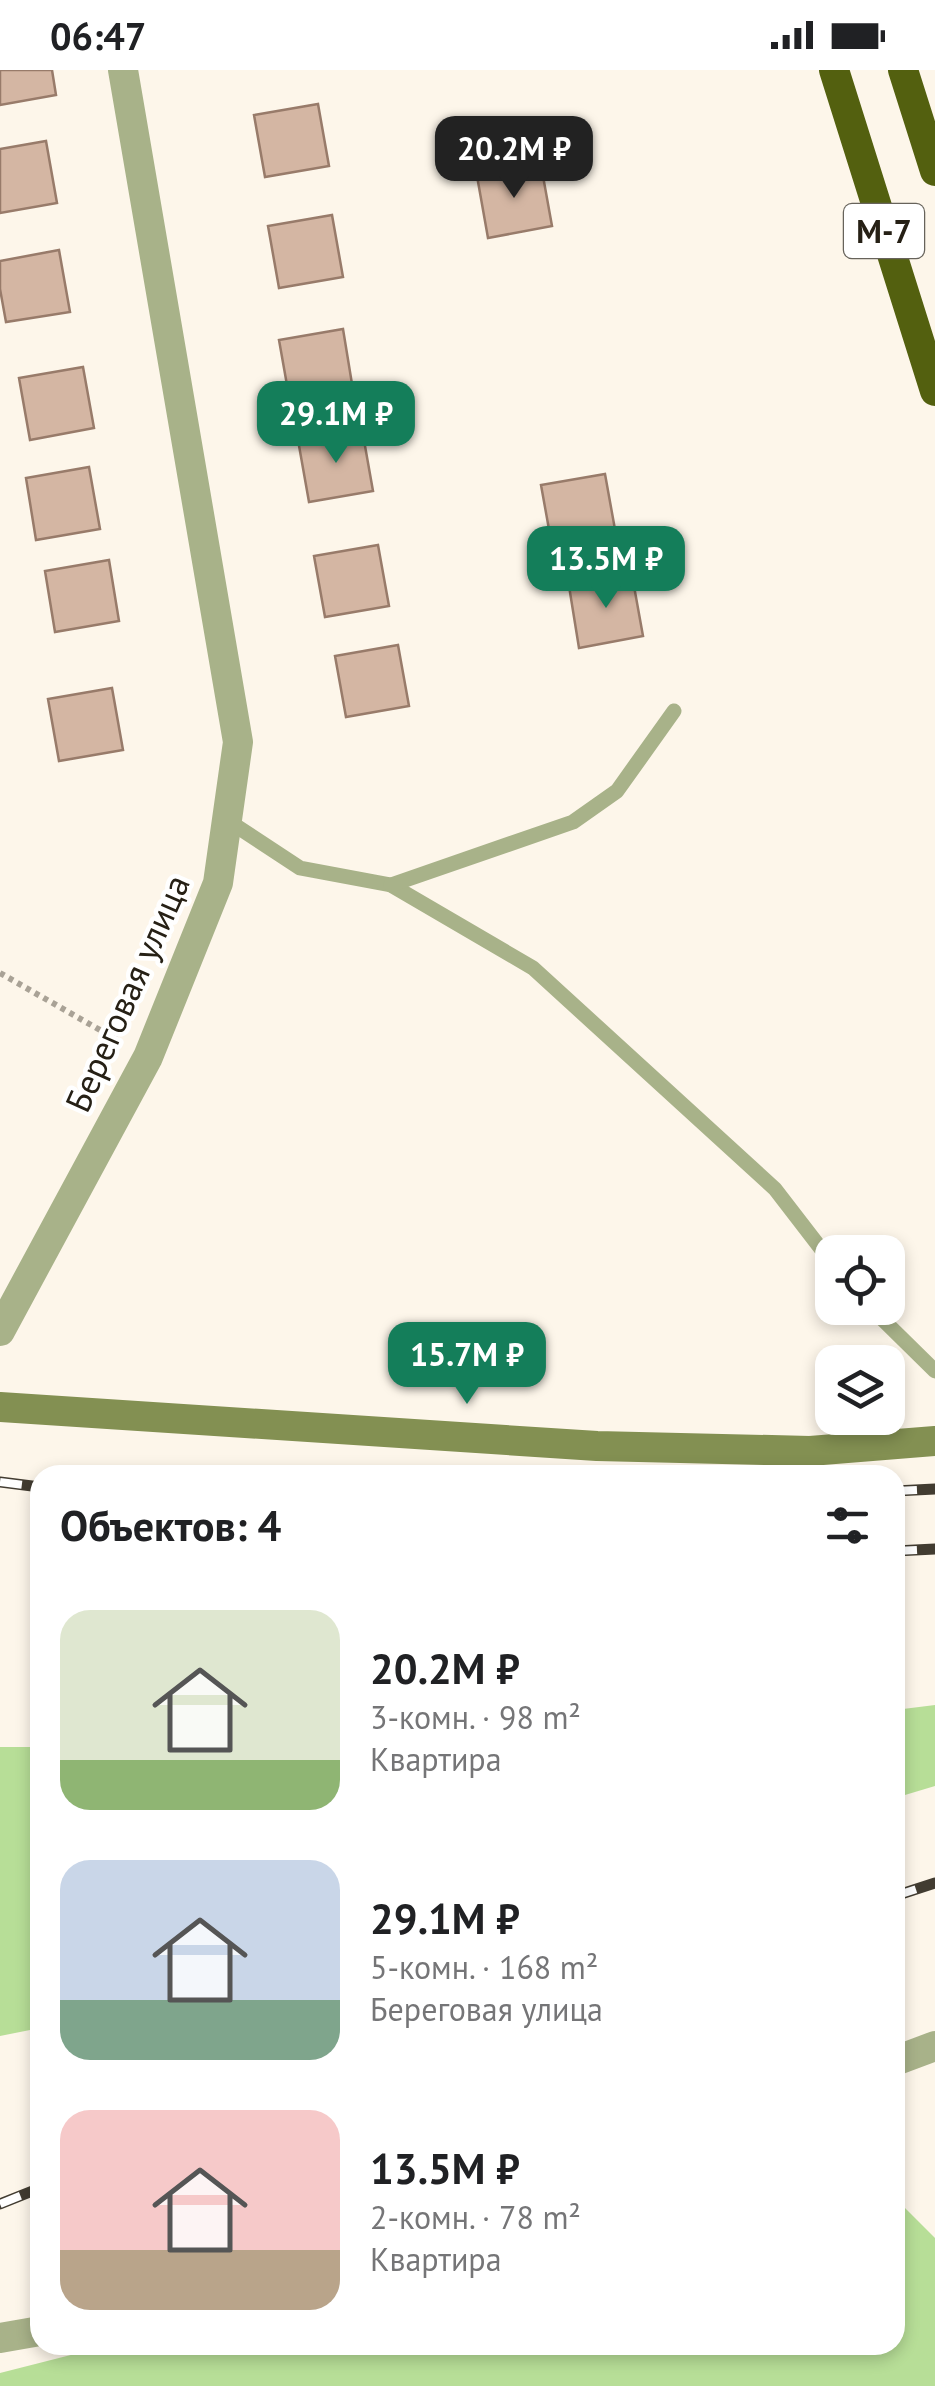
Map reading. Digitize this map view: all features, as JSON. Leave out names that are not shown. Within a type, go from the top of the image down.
[{"type":"highway","name":"М-7","points":[[834,70],[935,392]]},
{"type":"highway","name":"М-7","points":[[903,70],[935,171]]},
{"type":"street","name":"Береговая улица","points":[[0,1331],[148,1058],[218,884],[238,742],[124,70]]},
{"type":"street","points":[[0,1406],[598,1446],[810,1451],[935,1440]]},
{"type":"street","points":[[905,2057],[935,2046]]},
{"type":"street","points":[[0,2338],[30,2333]]},
{"type":"lane","points":[[391,885],[572,822],[616,790],[674,711]]},
{"type":"lane","points":[[228,820],[300,868],[391,885],[533,968],[775,1189],[815,1241]]},
{"type":"lane","points":[[889,1325],[935,1371]]},
{"type":"path","points":[[0,972],[148,1058]]},
{"type":"green space","points":[[935,1705],[935,1786],[905,1795],[905,1709]]},
{"type":"green space","points":[[0,1747],[30,1747],[30,2030],[0,2036]]},
{"type":"green space","points":[[905,2208],[935,2238],[935,2386],[0,2386],[0,2373],[71,2355],[905,2355]]},
{"type":"building","points":[[0,70],[52,70],[56,95],[0,105]]},
{"type":"building","points":[[318,104],[329,166],[265,177],[254,115]]},
{"type":"building","points":[[46,141],[57,203],[0,213],[0,149]]},
{"type":"building","points":[[541,165],[552,226],[488,238],[477,176]]},
{"type":"building","points":[[332,215],[343,277],[279,288],[268,226]]},
{"type":"building","points":[[59,250],[70,312],[6,322],[0,261]]},
{"type":"building","points":[[343,329],[353,390],[290,402],[279,340]]},
{"type":"building","points":[[83,367],[94,428],[30,440],[19,378]]},
{"type":"building","points":[[362,429],[373,491],[309,502],[298,440]]},
{"type":"building","points":[[89,467],[100,529],[36,540],[26,478]]},
{"type":"building","points":[[605,474],[616,535],[552,546],[541,485]]},
{"type":"building","points":[[378,545],[389,606],[325,617],[314,556]]},
{"type":"building","points":[[109,560],[119,621],[55,632],[45,571]]},
{"type":"building","points":[[632,575],[643,636],[579,648],[569,586]]},
{"type":"building","points":[[398,645],[409,706],[346,717],[335,656]]},
{"type":"building","points":[[112,688],[123,750],[59,761],[48,699]]},
{"type":"railway","points":[[0,1482],[30,1486]]},
{"type":"railway","points":[[905,1490],[935,1489]]},
{"type":"railway","points":[[905,1550],[935,1549]]},
{"type":"railway","points":[[905,1893],[935,1883]]},
{"type":"railway","points":[[0,2204],[30,2192]]}]
